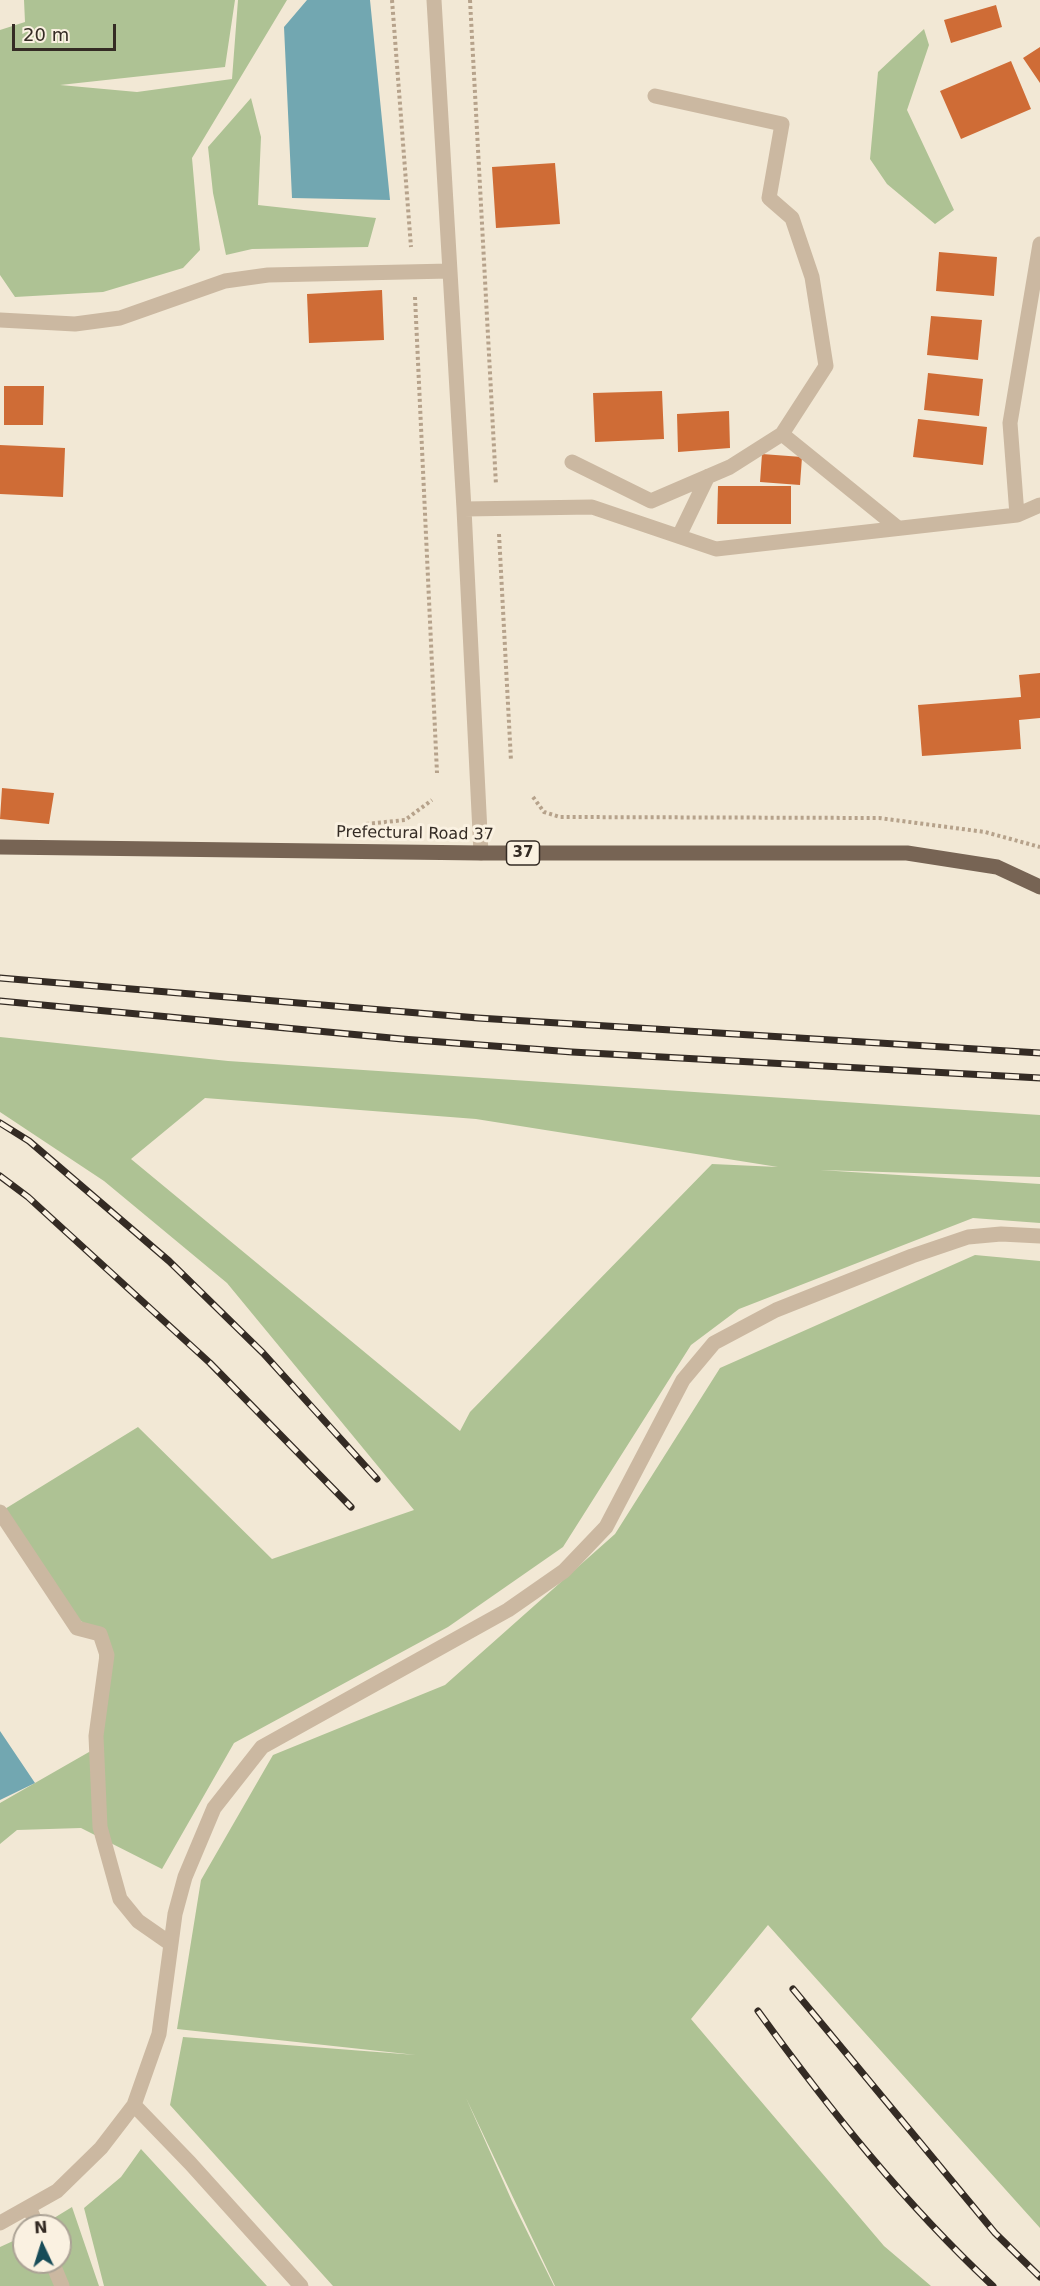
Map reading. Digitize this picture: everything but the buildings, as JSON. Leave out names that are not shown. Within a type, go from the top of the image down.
[{"type":"main road","name":"Prefectural Road 37","points":[[0,848],[907,853],[997,867],[1040,887]]},
{"type":"street","points":[[434,0],[464,509],[481,852]]},
{"type":"street","points":[[572,462],[651,501],[730,467],[782,434],[826,366],[812,277],[792,218],[769,198],[782,124],[655,96]]},
{"type":"street","points":[[1017,515],[1011,423],[1040,244]]},
{"type":"street","points":[[0,320],[75,324],[120,318],[225,281],[268,275],[450,271]]},
{"type":"street","points":[[782,434],[898,528]]},
{"type":"street","points":[[679,536],[708,476]]},
{"type":"street","points":[[464,509],[592,507],[716,549],[1017,515],[1040,505]]},
{"type":"street","points":[[0,2223],[57,2191],[101,2148],[134,2106],[159,2034],[171,1944],[184,1877],[214,1808],[262,1747],[508,1611],[564,1571],[606,1527],[683,1380],[714,1343],[776,1310],[912,1256],[968,1237],[1001,1234],[1040,1236]]},
{"type":"street","points":[[0,1512],[77,1629],[100,1634],[108,1655],[96,1736],[100,1827],[120,1899],[138,1921],[171,1944]]},
{"type":"street","points":[[134,2106],[190,2163],[301,2286]]},
{"type":"street","points":[[29,2207],[32,2214]]},
{"type":"path","points":[[392,0],[413,272],[437,773]]},
{"type":"path","points":[[470,0],[511,761]]},
{"type":"path","points":[[532,797],[544,812],[560,817],[879,818],[985,832],[1040,847]]},
{"type":"green space","points":[[24,0],[235,0],[225,67],[60,85],[137,92],[232,79],[238,0],[287,0],[192,158],[200,250],[183,268],[103,292],[15,297],[0,275],[0,30],[25,22]]},
{"type":"green space","points":[[924,29],[929,45],[907,110],[954,210],[935,224],[887,184],[870,159],[878,72]]},
{"type":"green space","points":[[251,98],[261,137],[258,205],[376,218],[368,247],[252,249],[226,255],[213,193],[208,147]]},
{"type":"green space","points":[[0,1037],[228,1061],[1040,1115],[1040,1177],[820,1170],[1040,1184],[1040,1223],[973,1218],[739,1309],[691,1345],[563,1547],[448,1627],[234,1743],[162,1869],[81,1828],[17,1830],[0,1844],[0,1803],[96,1748],[100,1634],[66,1611],[0,1512],[138,1427],[272,1559],[414,1510],[227,1283],[104,1181],[0,1112]],"holes":[[[205,1098],[476,1119],[778,1167],[712,1164],[470,1412],[460,1431],[131,1159]]]},
{"type":"green space","points":[[975,1255],[1040,1261],[1040,2228],[768,1925],[691,2019],[884,2246],[931,2286],[555,2286],[466,2098],[512,2201],[554,2286],[333,2286],[170,2105],[183,2037],[416,2055],[177,2029],[201,1880],[273,1755],[445,1685],[615,1534],[720,1368]]},
{"type":"green space","points":[[141,2149],[267,2286],[104,2286],[84,2208],[121,2177]]},
{"type":"green space","points":[[72,2207],[99,2286],[0,2286],[0,2247],[12,2242],[12,2274],[72,2274],[72,2214],[61,2214]]},
{"type":"water","points":[[307,0],[370,0],[390,200],[292,198],[284,27]]},
{"type":"water","points":[[0,1731],[35,1783],[0,1800]]},
{"type":"railway","points":[[0,978],[478,1018],[1040,1053]]},
{"type":"railway","points":[[0,1001],[402,1039],[572,1052],[1040,1078]]},
{"type":"railway","points":[[0,1123],[29,1141],[169,1261],[263,1353],[377,1479]]},
{"type":"railway","points":[[0,1176],[28,1197],[210,1363],[351,1507]]},
{"type":"railway","points":[[793,1989],[995,2233],[1040,2277]]},
{"type":"railway","points":[[758,2011],[812,2084],[869,2154],[929,2222],[993,2286]]}]
